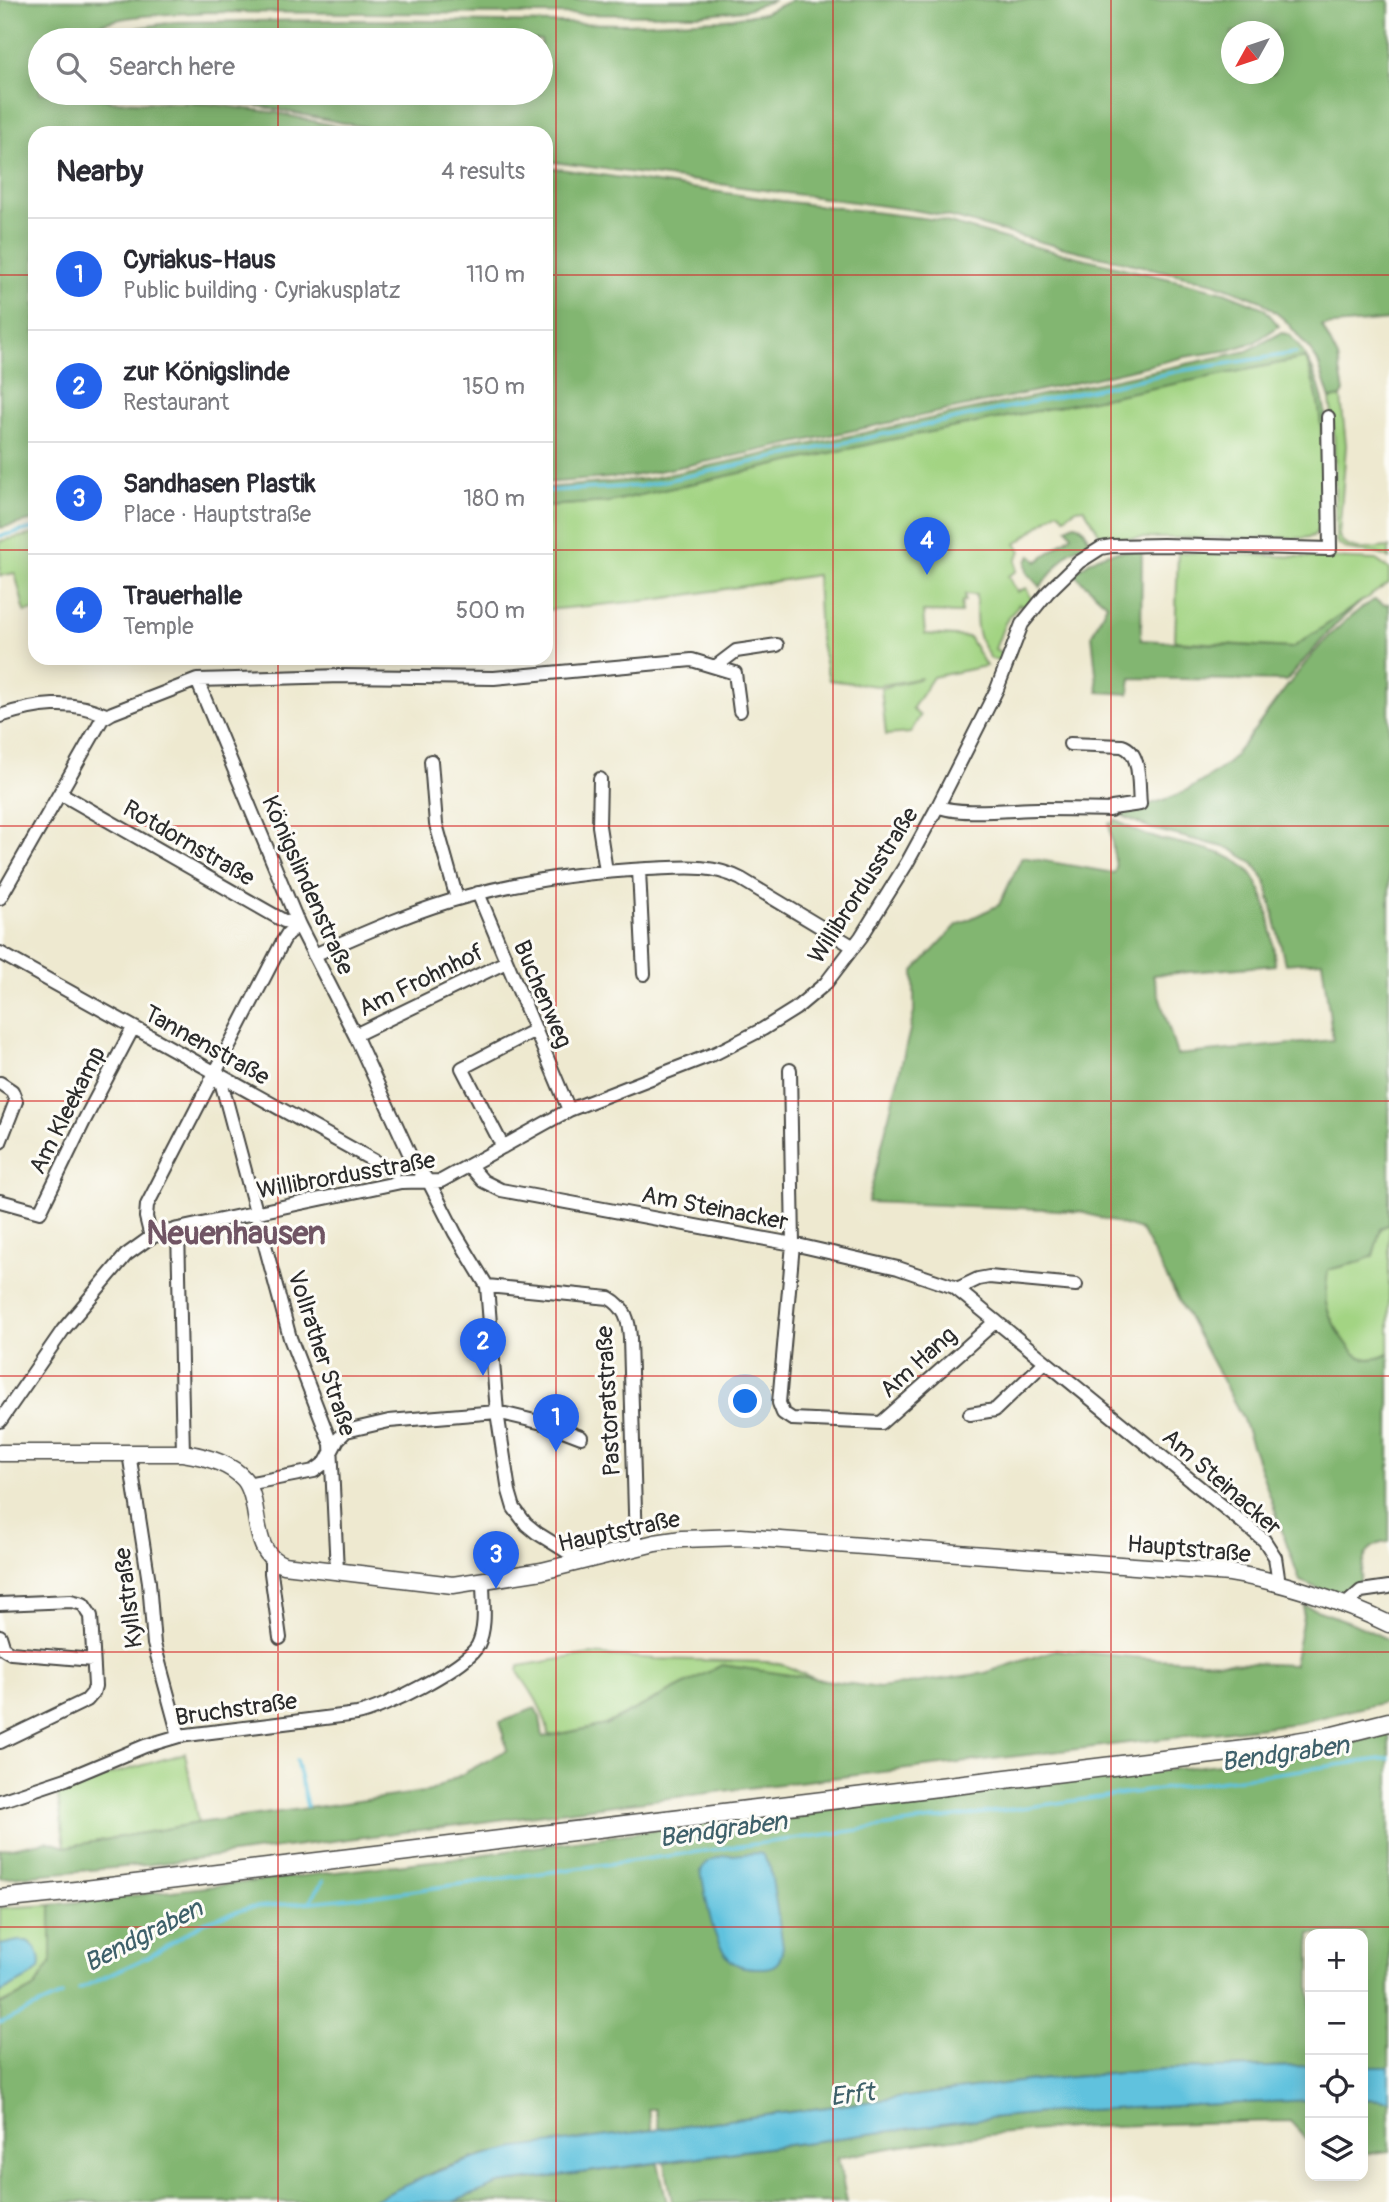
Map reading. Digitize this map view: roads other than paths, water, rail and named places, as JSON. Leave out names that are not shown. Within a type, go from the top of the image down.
[{"type":"main road","points":[[0,1899],[1243,1750],[1334,1736],[1389,1723]]},
{"type":"street","name":"Willibrordusstraße","points":[[0,1421],[62,1330],[126,1255],[151,1237],[401,1182],[446,1179],[569,1110],[716,1053],[795,1009],[835,973],[891,890],[938,806],[997,689],[1022,624],[1061,579],[1089,554],[1106,547],[1142,545],[1330,549],[1328,417]]},
{"type":"street","points":[[715,667],[736,651],[777,645]]},
{"type":"street","points":[[0,898],[106,715],[197,680],[341,676],[494,678],[692,660],[735,674],[740,711]]},
{"type":"street","name":"Königslindenstraße","points":[[197,680],[299,925],[355,1035],[415,1166],[429,1182],[455,1233],[487,1286],[497,1412],[509,1491],[517,1514],[537,1533],[582,1560]]},
{"type":"street","points":[[0,716],[56,704],[80,706],[106,715]]},
{"type":"street","points":[[938,806],[945,810],[985,811],[1110,810],[1140,804],[1135,758],[1129,748],[1070,744]]},
{"type":"street","points":[[431,761],[436,824],[457,899]]},
{"type":"street","points":[[600,779],[598,826],[606,871]]},
{"type":"street","name":"Rotdornstraße","points":[[60,793],[284,921],[299,925]]},
{"type":"street","points":[[314,955],[387,924],[478,893],[606,871],[705,867],[723,870],[752,885],[854,947]]},
{"type":"street","points":[[639,870],[644,974]]},
{"type":"street","name":"Buchenweg","points":[[478,893],[569,1110]]},
{"type":"street","points":[[151,1237],[145,1214],[147,1205],[286,936],[299,925]]},
{"type":"street","name":"Tannenstraße","points":[[0,953],[394,1172]]},
{"type":"street","name":"Am Frohnhof","points":[[355,1035],[506,962]]},
{"type":"street","name":"Am Kleekamp","points":[[0,1201],[40,1212],[133,1028]]},
{"type":"street","points":[[503,1147],[462,1068],[535,1030]]},
{"type":"street","points":[[790,1070],[793,1244]]},
{"type":"street","name":"Vollrather Straße","points":[[216,1073],[222,1085],[290,1338],[333,1450],[337,1571]]},
{"type":"street","points":[[0,1083],[14,1093],[16,1102],[0,1142]]},
{"type":"street","name":"Am Steinacker","points":[[470,1166],[483,1181],[500,1190],[793,1244],[898,1268],[957,1289],[1264,1540],[1275,1557],[1279,1584]]},
{"type":"street","points":[[178,1229],[183,1453]]},
{"type":"street","name":"Am Hang","points":[[793,1244],[779,1403],[782,1412],[792,1419],[881,1423],[996,1321]]},
{"type":"street","points":[[957,1289],[989,1277],[1076,1285]]},
{"type":"street","name":"Pastoratstraße","points":[[487,1286],[608,1298],[618,1304],[625,1314],[630,1338],[636,1546]]},
{"type":"street","points":[[970,1414],[995,1410],[1045,1362]]},
{"type":"street","points":[[247,1485],[314,1471],[324,1464],[339,1437],[352,1428],[399,1419],[497,1412],[547,1424],[582,1437]]},
{"type":"street","points":[[0,1453],[183,1453],[221,1464],[236,1472],[247,1485],[261,1538],[271,1558],[280,1638]]},
{"type":"street","name":"Kyllstraße","points":[[129,1453],[149,1582],[154,1644],[180,1736]]},
{"type":"street","name":"Hauptstraße","points":[[271,1558],[285,1565],[445,1584],[542,1571],[636,1546],[682,1539],[741,1537],[1223,1572],[1279,1584],[1389,1625]]},
{"type":"street","name":"Bruchstraße","points":[[0,1801],[66,1779],[145,1746],[180,1736],[368,1712],[409,1694],[472,1652],[478,1644],[482,1629],[483,1581]]},
{"type":"street","points":[[1344,1606],[1361,1591],[1389,1587]]},
{"type":"street","points":[[0,1604],[78,1602],[85,1606],[91,1616],[95,1686],[87,1700],[0,1742]]},
{"type":"street","points":[[0,1636],[4,1648],[11,1653],[93,1660]]},
{"type":"water","points":[[762,1854],[770,1867],[783,1946],[778,1962],[773,1966],[748,1968],[729,1959],[716,1937],[701,1871],[704,1865],[717,1858]]},
{"type":"water","points":[[27,1941],[34,1946],[39,1957],[39,1969],[0,1993],[0,1945]]},
{"type":"water","points":[[1305,2066],[1305,2100],[1064,2111],[979,2119],[498,2184],[453,2202],[370,2202],[442,2170],[517,2148],[1026,2081],[1165,2069]]},
{"type":"water","points":[[1368,2067],[1389,2067],[1389,2100],[1368,2099]]},
{"type":"waterway","points":[[553,491],[641,486],[1179,371],[1296,353]]},
{"type":"waterway","points":[[0,536],[28,530]]},
{"type":"waterway","name":"Bendgraben","points":[[79,1989],[152,1955],[205,1922],[248,1908],[381,1895],[1389,1758]]},
{"type":"waterway","points":[[296,1760],[307,1806]]},
{"type":"waterway","points":[[309,1902],[323,1881]]},
{"type":"waterway","name":"Bendgraben","points":[[0,2023],[62,1995]]},
{"type":"place","name":"Trauerhalle","points":[[927,575]]},
{"type":"place","name":"zur Königslinde","points":[[483,1376]]},
{"type":"place","name":"Cyriakus-Haus","points":[[556,1452]]},
{"type":"place","name":"Sandhasen Plastik","points":[[496,1589]]},
{"type":"district","name":"Neuenhausen","points":[[236,1233]]},
{"type":"water label","name":"Erft","points":[[852,2094]]}]
